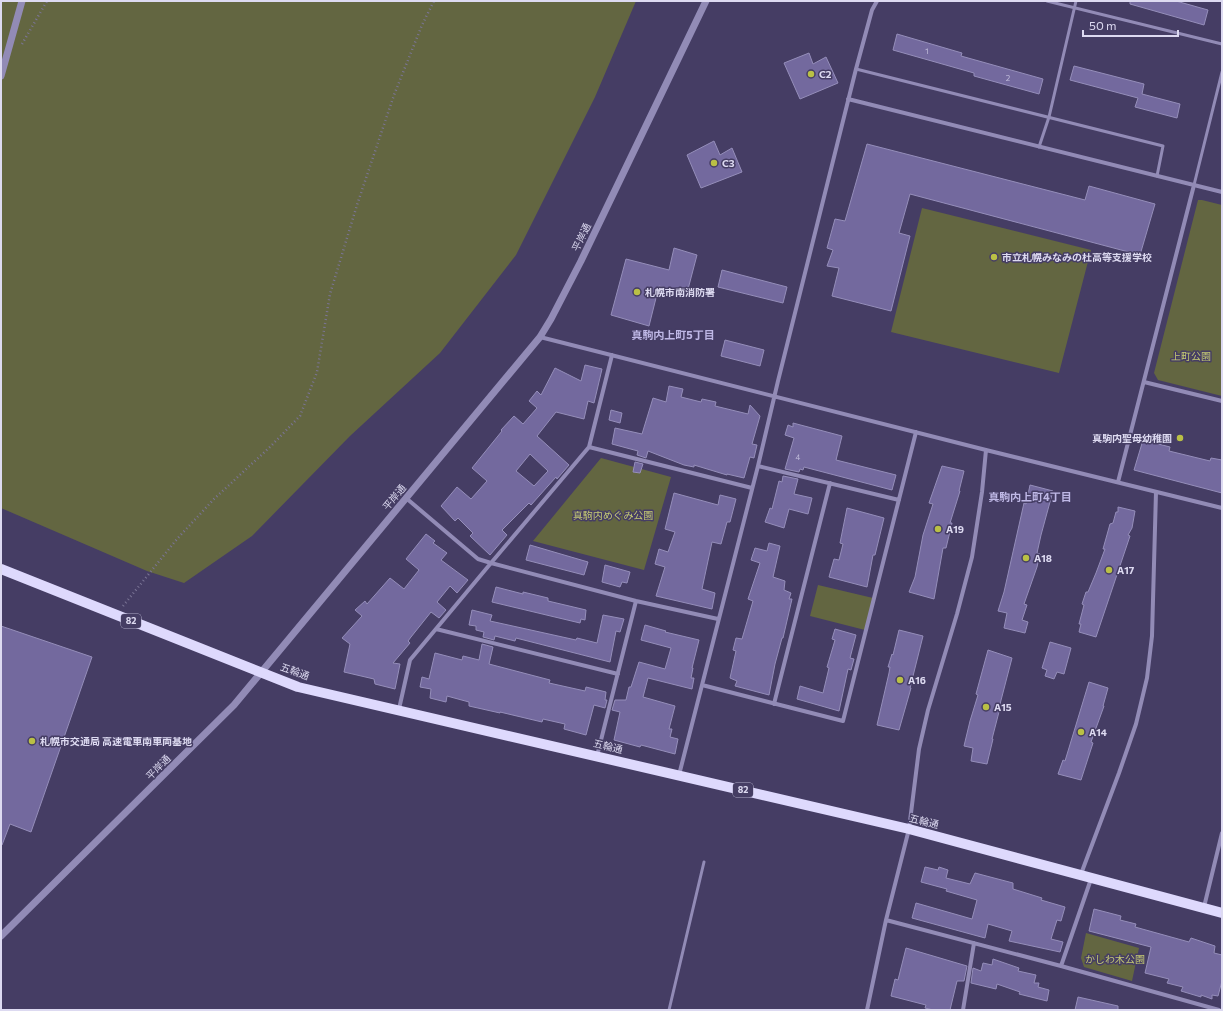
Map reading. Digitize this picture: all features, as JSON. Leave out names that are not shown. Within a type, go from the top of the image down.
[{"type":"main road","name":"五輪通","points":[[1,569],[224,658],[262,671],[298,687],[399,709],[909,829],[1222,913]]},
{"type":"street","points":[[1,76],[22,1]]},
{"type":"street","name":"平岸通","points":[[1,936],[234,705],[540,337],[581,261],[706,1]]},
{"type":"street","points":[[679,775],[758,466],[848,100],[872,10],[877,1]]},
{"type":"street","points":[[848,100],[1222,192]]},
{"type":"street","points":[[1118,482],[1194,185]]},
{"type":"street","points":[[540,337],[1222,508]]},
{"type":"street","points":[[399,709],[410,660],[589,447],[612,355]]},
{"type":"street","points":[[1144,382],[1222,401]]},
{"type":"street","points":[[702,685],[843,721],[916,432]]},
{"type":"street","points":[[589,447],[752,488]]},
{"type":"street","points":[[868,1010],[886,920],[909,829],[920,749],[928,710],[957,614],[972,557],[982,492],[986,450]]},
{"type":"street","points":[[758,466],[899,500]]},
{"type":"street","points":[[774,704],[830,483]]},
{"type":"street","points":[[1081,874],[1136,724],[1147,678],[1152,636],[1156,492]]},
{"type":"street","points":[[406,498],[478,559],[636,601],[718,619]]},
{"type":"street","points":[[597,756],[636,601]]},
{"type":"street","points":[[436,629],[618,674]]},
{"type":"street","points":[[1203,908],[1222,833]]},
{"type":"street","points":[[1062,966],[1092,877]]},
{"type":"street","points":[[886,920],[1062,966],[1219,1010]]},
{"type":"street","points":[[963,1010],[974,943]]},
{"type":"street","points":[[1196,1010],[1198,1005]]},
{"type":"lane","points":[[1048,1],[1222,44]]},
{"type":"lane","points":[[1040,147],[1049,117],[1076,1]]},
{"type":"lane","points":[[856,69],[1163,146],[1157,176]]},
{"type":"lane","points":[[1194,185],[1222,72]]},
{"type":"lane","points":[[669,1010],[704,862]]},
{"type":"path","points":[[22,44],[47,1]]},
{"type":"path","points":[[123,606],[177,539],[203,511],[300,416],[317,372],[330,294],[357,204],[394,95],[422,25],[434,1]]},
{"type":"green space","points":[[1,1],[636,1],[595,97],[516,255],[440,353],[350,436],[252,536],[184,583],[147,571],[1,508]]},
{"type":"green space","name":"上町公園","points":[[1198,200],[1222,205],[1222,396],[1158,380],[1154,373]]},
{"type":"green space","points":[[922,208],[1091,250],[1059,373],[891,332]]},
{"type":"green space","name":"真駒内めぐみ公園","points":[[601,458],[671,477],[644,570],[533,541]]},
{"type":"green space","points":[[818,585],[873,598],[865,630],[810,616]]},
{"type":"green space","name":"かしわ木公園","points":[[1086,933],[1139,948],[1132,981],[1084,967],[1081,958]]},
{"type":"building","points":[[1130,1],[1176,1],[1208,10],[1204,25],[1130,4]]},
{"type":"building","points":[[897,34],[962,53],[961,56],[1043,79],[1039,94],[974,76],[974,73],[893,50]]},
{"type":"building","name":"C2","points":[[809,53],[813,64],[826,57],[838,83],[800,99],[784,63]]},
{"type":"building","points":[[1074,66],[1144,84],[1142,94],[1180,104],[1177,118],[1135,107],[1138,98],[1070,80]]},
{"type":"building","name":"C3","points":[[714,141],[720,155],[732,148],[742,172],[701,188],[687,155]]},
{"type":"building","points":[[867,144],[1085,200],[1089,186],[1155,204],[1140,255],[910,194],[899,233],[910,236],[891,311],[832,296],[839,268],[827,266],[833,250],[827,248],[835,219],[845,221]]},
{"type":"building","name":"札幌市南消防署","points":[[674,248],[697,255],[687,293],[659,286],[649,326],[611,315],[626,259],[669,270]]},
{"type":"building","points":[[722,270],[787,287],[783,303],[718,287]]},
{"type":"building","points":[[725,340],[764,350],[760,366],[721,356]]},
{"type":"building","points":[[585,365],[602,369],[594,403],[588,401],[584,419],[556,412],[537,436],[569,465],[531,505],[529,503],[502,530],[507,535],[490,555],[470,536],[473,533],[458,518],[455,521],[441,506],[457,487],[471,499],[487,481],[472,468],[502,431],[501,430],[514,416],[523,424],[537,408],[529,401],[537,391],[541,395],[555,368],[581,381]],"holes":[[[530,454],[548,471],[534,486],[516,471]]]},
{"type":"building","points":[[669,386],[683,389],[681,397],[701,402],[702,399],[716,402],[715,406],[748,414],[750,405],[760,416],[752,444],[757,445],[754,458],[750,457],[744,478],[727,475],[694,465],[694,467],[684,465],[648,451],[646,458],[637,455],[638,451],[612,444],[615,428],[642,434],[653,398],[666,402]]},
{"type":"building","points":[[611,410],[622,413],[620,423],[609,420]]},
{"type":"building","points":[[793,423],[842,436],[836,460],[896,475],[892,490],[804,467],[803,470],[800,469],[799,472],[785,469],[794,438],[785,435],[788,425],[793,427]]},
{"type":"building","points":[[1143,440],[1170,447],[1169,451],[1210,461],[1211,458],[1222,460],[1222,493],[1134,470]]},
{"type":"building","points":[[635,462],[643,464],[640,473],[633,472]]},
{"type":"building","name":"A19","points":[[942,466],[964,471],[960,491],[950,523],[952,523],[946,548],[943,548],[934,599],[909,592],[915,577],[923,535],[933,504],[929,503]]},
{"type":"building","points":[[783,476],[798,479],[794,494],[812,498],[808,514],[789,509],[784,528],[765,522],[770,508],[772,509],[779,481],[782,482]]},
{"type":"building","name":"A18","points":[[1030,485],[1053,491],[1037,553],[1040,554],[1037,567],[1024,604],[1027,605],[1022,620],[1028,622],[1025,633],[1004,628],[1007,613],[998,611],[1004,592],[1024,503],[1026,504]]},
{"type":"building","points":[[674,493],[718,505],[720,495],[736,499],[730,522],[727,522],[721,544],[712,542],[702,589],[715,593],[712,609],[656,596],[665,567],[655,564],[659,549],[668,552],[675,532],[665,529]]},
{"type":"building","name":"A17","points":[[1118,507],[1135,511],[1132,528],[1128,535],[1130,536],[1096,637],[1079,632],[1081,624],[1079,624],[1084,605],[1082,604],[1105,549],[1103,549],[1110,524],[1113,523],[1116,512],[1118,512]]},
{"type":"building","points":[[847,508],[884,518],[875,555],[873,555],[867,587],[829,577],[834,559],[839,560],[843,544],[840,543]]},
{"type":"building","points":[[426,534],[435,541],[433,543],[447,553],[441,560],[468,580],[457,593],[450,586],[437,602],[446,610],[439,618],[431,612],[408,641],[410,643],[393,663],[400,664],[395,689],[375,684],[374,679],[344,672],[350,644],[342,638],[362,616],[355,610],[365,601],[367,604],[390,578],[404,589],[419,570],[406,559]]},
{"type":"building","points":[[769,543],[780,546],[773,577],[785,581],[784,590],[791,593],[789,599],[792,599],[775,664],[769,695],[735,686],[737,681],[730,678],[736,651],[733,650],[736,638],[742,639],[753,601],[748,599],[760,563],[751,560],[755,548],[767,551]]},
{"type":"building","points":[[530,545],[588,562],[584,575],[526,560]]},
{"type":"building","points":[[605,565],[630,572],[627,583],[622,582],[620,587],[602,582]]},
{"type":"building","points":[[496,587],[523,594],[523,592],[548,598],[548,601],[586,610],[585,620],[581,619],[580,623],[492,602]]},
{"type":"building","points":[[472,610],[492,615],[490,621],[576,640],[577,638],[597,643],[603,615],[624,619],[620,632],[616,631],[610,662],[516,638],[515,641],[495,636],[494,640],[483,637],[484,632],[476,630],[476,626],[469,625]]},
{"type":"building","points":[[645,625],[666,631],[665,632],[699,640],[692,668],[691,678],[694,678],[692,689],[648,678],[643,697],[675,706],[669,729],[672,729],[670,737],[678,739],[675,754],[614,740],[620,712],[612,710],[615,700],[626,700],[629,687],[631,687],[639,662],[665,669],[671,648],[641,640]]},
{"type":"building","name":"札幌市交通局 高速電車南車両基地","points":[[1,626],[92,657],[31,832],[10,824],[2,845],[1,845]]},
{"type":"building","points":[[835,629],[856,635],[850,658],[854,659],[851,670],[848,669],[839,711],[797,699],[800,686],[823,693],[829,668],[827,667],[835,640],[832,639]]},
{"type":"building","name":"A16","points":[[899,630],[923,636],[911,688],[899,730],[877,725],[889,673],[890,667],[888,667],[892,654],[893,655]]},
{"type":"building","points":[[1050,642],[1071,648],[1064,674],[1057,672],[1054,679],[1045,676],[1047,670],[1042,668]]},
{"type":"building","points":[[482,644],[493,647],[489,664],[550,680],[549,683],[585,691],[586,687],[606,692],[605,700],[607,700],[605,708],[594,705],[586,735],[564,729],[565,724],[543,719],[542,722],[469,706],[469,702],[447,696],[446,702],[430,698],[431,689],[420,687],[422,677],[429,679],[435,653],[462,660],[463,656],[479,660]]},
{"type":"building","name":"A15","points":[[988,650],[1012,658],[987,764],[971,761],[973,748],[964,746],[978,695],[976,694]]},
{"type":"building","name":"A14","points":[[1089,682],[1108,688],[1104,706],[1091,742],[1093,743],[1081,780],[1058,774],[1063,760],[1065,761]]},
{"type":"building","points":[[925,867],[938,870],[939,867],[948,870],[946,878],[970,884],[975,873],[1013,883],[1013,889],[1042,898],[1041,900],[1065,907],[1061,921],[1057,920],[1051,939],[1063,942],[1060,952],[1009,941],[1012,931],[988,924],[985,938],[912,918],[916,903],[972,919],[977,900],[946,891],[947,889],[921,882]]},
{"type":"building","points":[[1094,909],[1121,916],[1120,920],[1136,924],[1135,927],[1189,942],[1191,938],[1215,946],[1214,953],[1222,955],[1222,981],[1218,996],[1212,995],[1212,999],[1181,991],[1183,987],[1167,983],[1169,979],[1145,973],[1151,947],[1089,931]]},
{"type":"building","points":[[906,948],[967,966],[964,981],[957,981],[950,1010],[933,1010],[925,1008],[926,1005],[891,996],[895,979],[898,980]]},
{"type":"building","points":[[993,959],[1019,968],[1018,971],[1036,975],[1034,983],[1039,983],[1038,987],[1049,990],[1047,1001],[1019,994],[1020,992],[997,984],[996,989],[971,983],[973,968],[981,971],[983,963],[992,965]]},
{"type":"building","points":[[1078,997],[1118,1006],[1118,1010],[1075,1010]]},
{"type":"place","name":"C2","points":[[811,74]]},
{"type":"place","name":"C3","points":[[714,163]]},
{"type":"place","name":"市立札幌みなみの杜高等支援学校","points":[[994,257]]},
{"type":"place","name":"札幌市南消防署","points":[[637,292]]},
{"type":"place","name":"真駒内聖母幼稚園","points":[[1180,438]]},
{"type":"place","name":"A19","points":[[938,529]]},
{"type":"place","name":"A18","points":[[1026,558]]},
{"type":"place","name":"A17","points":[[1109,570]]},
{"type":"place","name":"A16","points":[[900,680]]},
{"type":"place","name":"A15","points":[[986,707]]},
{"type":"place","name":"A14","points":[[1081,732]]},
{"type":"place","name":"札幌市交通局 高速電車南車両基地","points":[[32,741]]},
{"type":"district","name":"真駒内上町5丁目","points":[[673,335]]},
{"type":"district","name":"真駒内上町4丁目","points":[[1030,497]]}]
